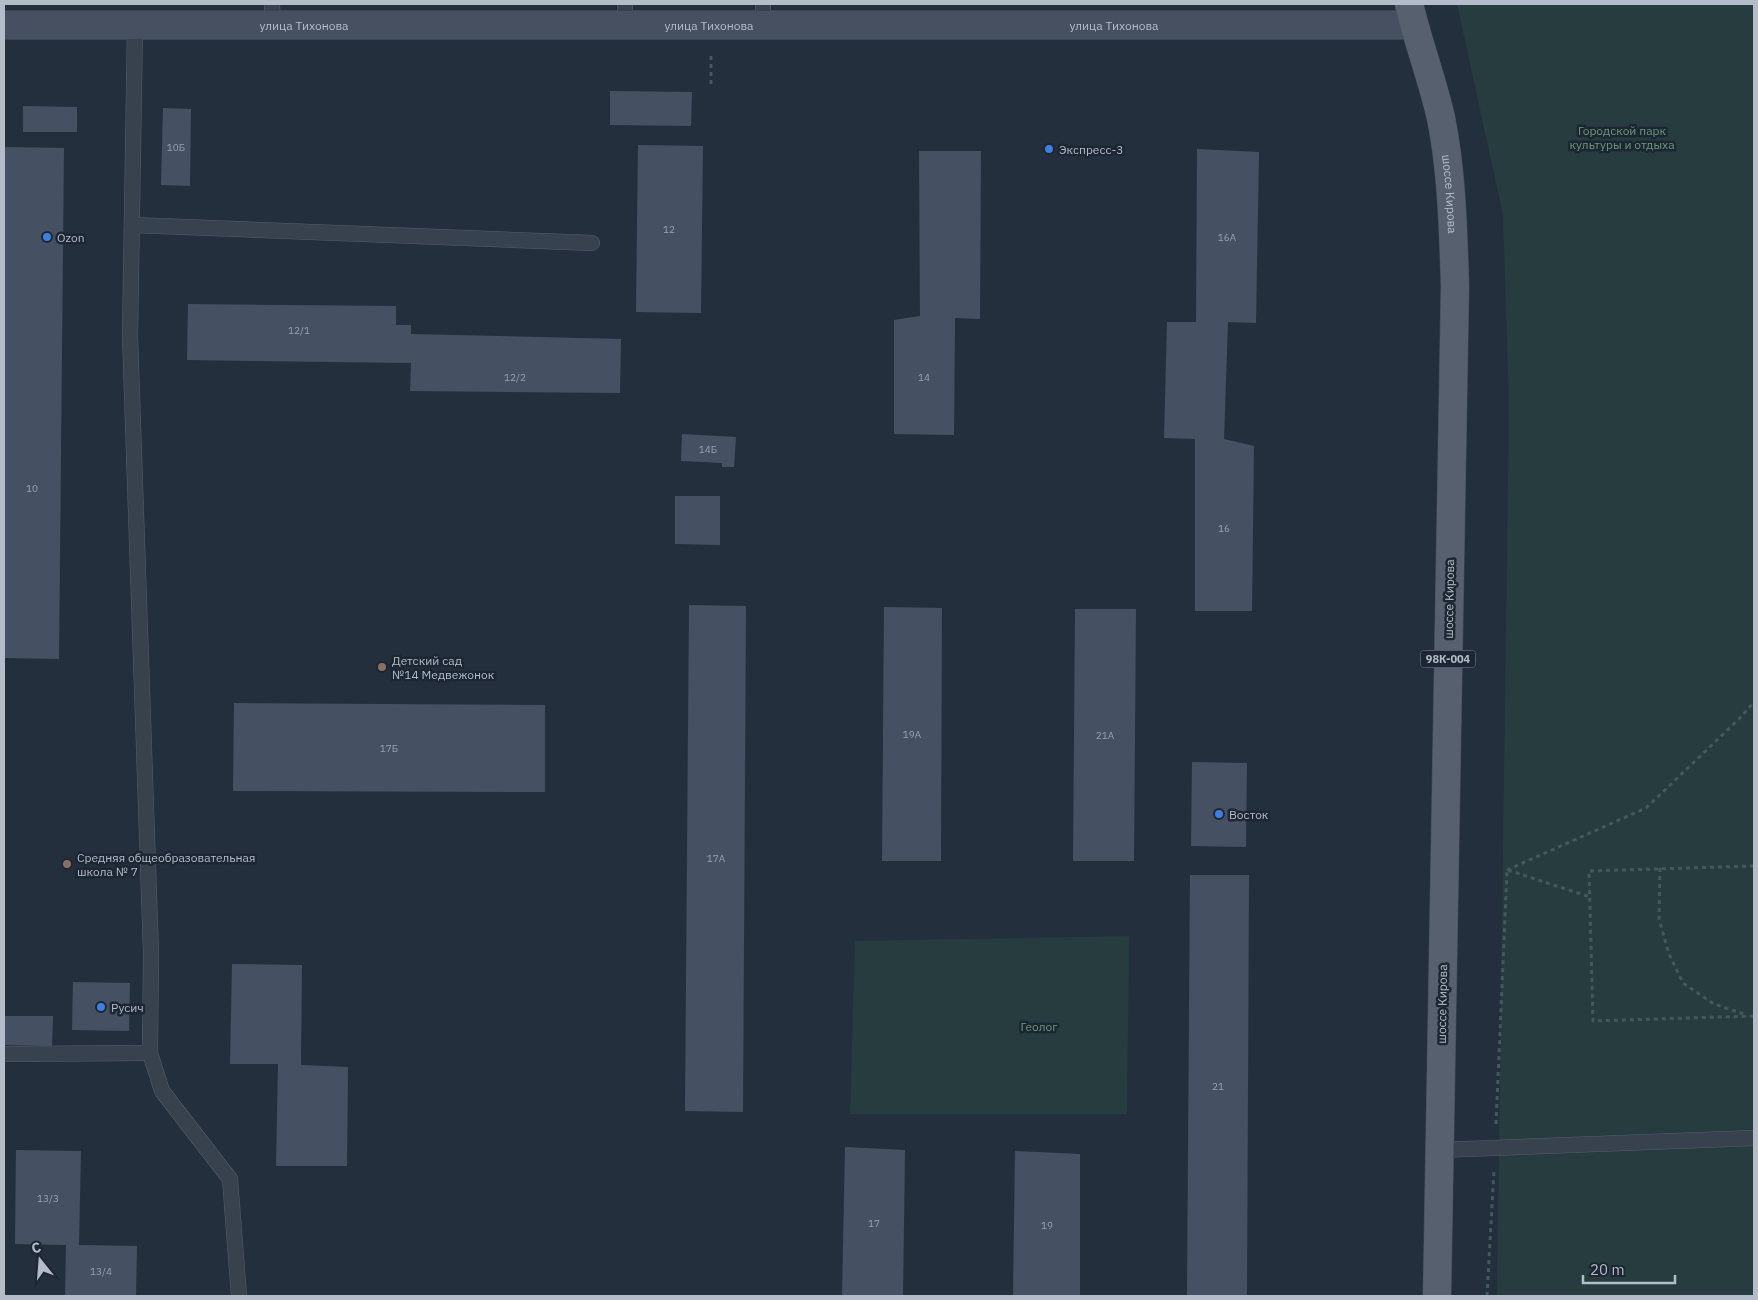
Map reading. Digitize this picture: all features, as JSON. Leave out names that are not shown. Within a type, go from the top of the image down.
[{"type":"main road","name":"улица Тихонова","points":[[4,26],[135,27],[272,15],[1412,15]]},
{"type":"main road","name":"шоссе Кирова","points":[[1412,15],[1440,117],[1446,151],[1450,186],[1455,285],[1437,1296]]},
{"type":"lane","points":[[135,27],[130,336],[151,954],[150,1053],[162,1091],[230,1179],[239,1296]]},
{"type":"lane","points":[[132,225],[592,243]]},
{"type":"lane","points":[[4,1054],[150,1053]]},
{"type":"lane","points":[[1439,1150],[1754,1138]]},
{"type":"path","points":[[1507,870],[1646,808],[1739,720],[1754,702]]},
{"type":"path","points":[[1753,1016],[1593,1021],[1590,871],[1754,866]]},
{"type":"path","points":[[1660,868],[1659,919],[1668,954],[1682,983],[1714,1004],[1753,1016]]},
{"type":"path","points":[[1507,870],[1590,897]]},
{"type":"path","points":[[1487,1296],[1507,870]]},
{"type":"green space","name":"Городской парк культуры и отдыха","points":[[1457,4],[1754,4],[1754,1296],[1497,1296],[1509,404],[1503,215]]},
{"type":"green space","name":"Геолог","points":[[1129,936],[1127,1114],[850,1114],[855,941]]},
{"type":"building","points":[[610,91],[692,92],[691,126],[610,125]]},
{"type":"building","points":[[23,106],[77,107],[77,132],[23,132]]},
{"type":"building","points":[[163,108],[191,109],[190,186],[161,185]]},
{"type":"building","points":[[638,145],[703,146],[701,313],[636,312]]},
{"type":"building","points":[[5,147],[64,148],[59,659],[4,658]]},
{"type":"building","points":[[1197,149],[1259,152],[1256,323],[1228,322],[1224,439],[1254,446],[1252,611],[1195,611],[1195,439],[1164,438],[1167,322],[1196,322]]},
{"type":"building","points":[[919,151],[981,151],[980,319],[955,318],[954,435],[894,434],[894,320],[920,316]]},
{"type":"building","points":[[188,304],[396,306],[396,325],[411,325],[411,334],[621,339],[620,393],[410,391],[411,363],[187,360]]},
{"type":"building","points":[[682,434],[736,437],[734,467],[722,467],[722,463],[681,461]]},
{"type":"building","points":[[675,496],[720,496],[720,545],[675,544]]},
{"type":"building","points":[[689,605],[746,606],[743,1112],[685,1111]]},
{"type":"building","points":[[884,607],[942,608],[941,861],[882,861]]},
{"type":"building","points":[[1075,609],[1136,609],[1134,861],[1073,861]]},
{"type":"building","points":[[234,703],[545,705],[545,792],[233,791]]},
{"type":"building","points":[[1192,762],[1247,763],[1246,847],[1191,846]]},
{"type":"building","points":[[1190,875],[1249,875],[1247,1296],[1187,1296]]},
{"type":"building","points":[[232,964],[302,965],[301,1065],[348,1067],[347,1166],[276,1166],[278,1064],[230,1064]]},
{"type":"building","name":"Русич","points":[[73,982],[130,983],[129,1031],[72,1030]]},
{"type":"building","points":[[4,1016],[53,1016],[52,1046],[4,1045]]},
{"type":"building","points":[[845,1147],[905,1150],[903,1296],[842,1296]]},
{"type":"building","points":[[16,1150],[81,1151],[79,1245],[137,1246],[136,1296],[65,1296],[66,1245],[15,1244]]},
{"type":"building","points":[[1015,1151],[1080,1154],[1080,1296],[1013,1296]]},
{"type":"place","name":"Экспресс-3","points":[[1049,149]]},
{"type":"place","name":"Ozon","points":[[47,237]]},
{"type":"place","name":"Детский сад №14 Медвежонок","points":[[382,667]]},
{"type":"place","name":"Восток","points":[[1219,814]]},
{"type":"place","name":"Cредняя общеобразовательная школа № 7","points":[[67,864]]},
{"type":"place","name":"Русич","points":[[101,1007]]}]
